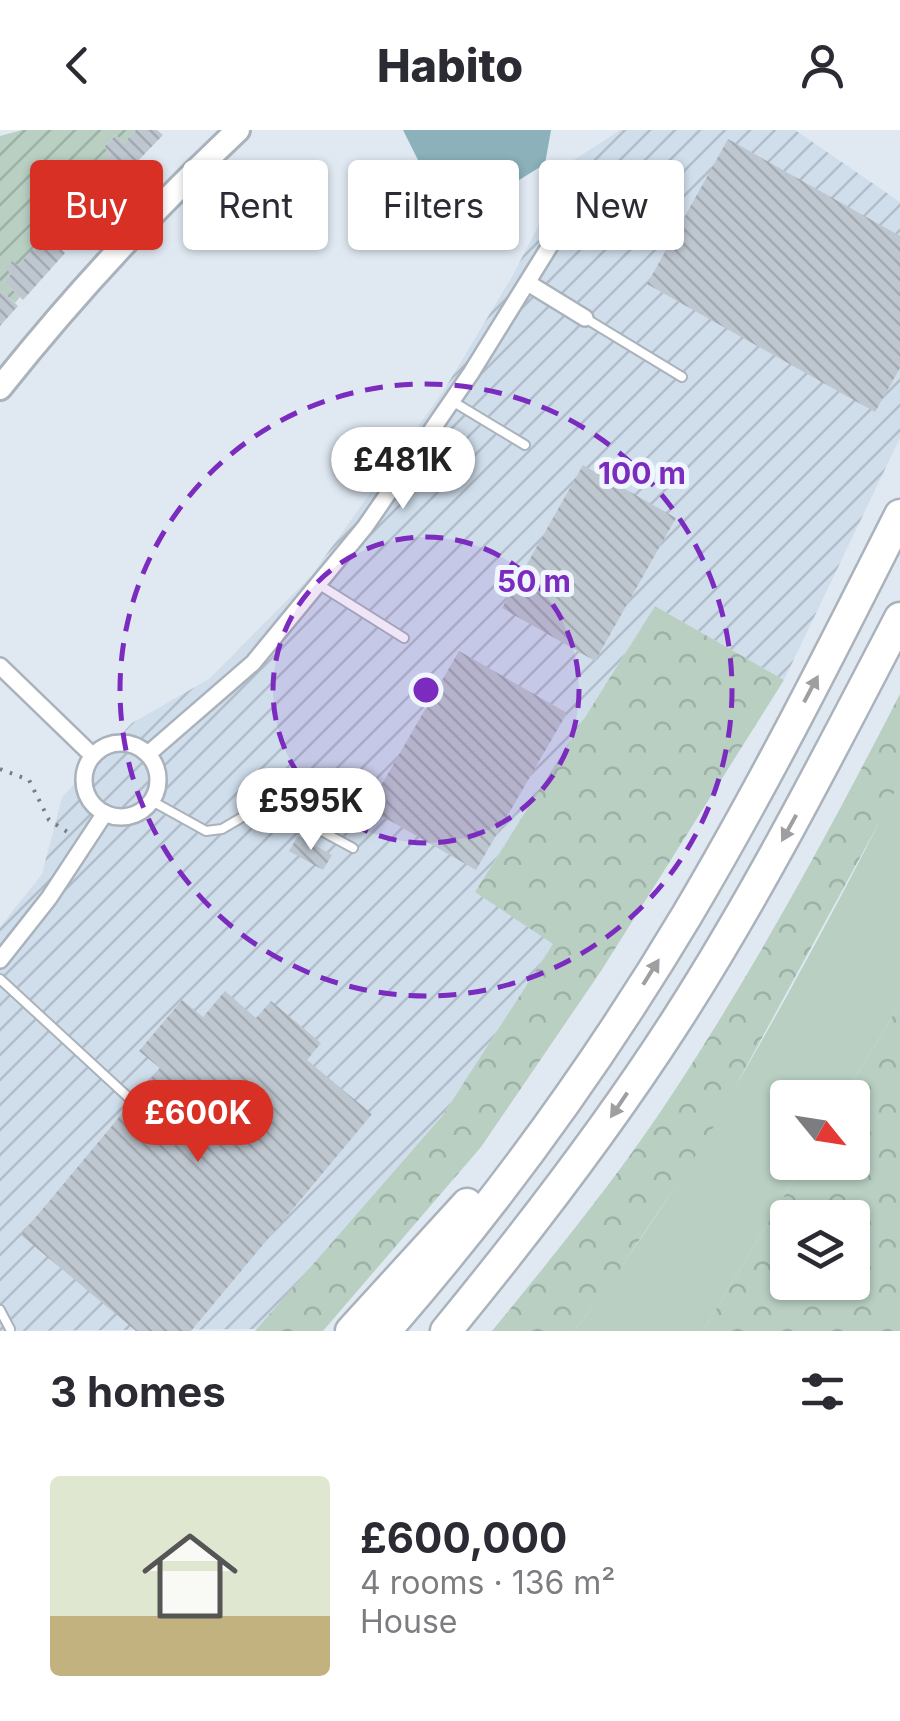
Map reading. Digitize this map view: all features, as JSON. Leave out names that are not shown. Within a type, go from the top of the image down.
[{"type":"highway","points":[[386,1331],[483,1214],[626,1012],[740,821],[900,515]]},
{"type":"highway","points":[[446,1331],[532,1226],[677,1020],[751,897],[900,618]]},
{"type":"highway","points":[[350,1331],[489,1180],[626,1012]]},
{"type":"main road","points":[[0,388],[119,248],[238,130]]},
{"type":"street","points":[[148,754],[253,664],[365,527],[548,250]]},
{"type":"street","points":[[528,283],[585,318]]},
{"type":"street","points":[[0,666],[93,756]]},
{"type":"street","points":[[120,743],[148,754],[158,776],[152,801],[130,816],[104,813],[85,788],[84,776],[93,756],[110,744],[120,743]]},
{"type":"street","points":[[0,960],[49,898],[104,813]]},
{"type":"lane","points":[[585,318],[682,378]]},
{"type":"lane","points":[[452,400],[525,445]]},
{"type":"lane","points":[[318,584],[404,638]]},
{"type":"lane","points":[[152,801],[206,831],[222,829],[268,802],[353,848]]},
{"type":"lane","points":[[0,980],[128,1097]]},
{"type":"lane","points":[[0,1310],[10,1329]]},
{"type":"path","points":[[0,769],[30,780],[49,820],[84,844]]},
{"type":"shaded area","points":[[403,130],[551,130],[546,160],[539,160],[539,168],[519,180],[519,160],[418,160]]},
{"type":"shaded area","points":[[620,130],[795,130],[900,202],[900,438],[784,680],[655,606],[475,892],[554,943],[443,1115],[258,1329],[0,1331],[0,927],[42,874],[62,797],[132,723],[209,679],[311,576],[444,390],[539,224],[539,250],[684,250],[684,160],[574,160]]},
{"type":"green space","points":[[22,130],[136,130],[124,143],[116,135],[104,147],[111,154],[106,160],[30,160],[32,250],[18,266],[12,261],[6,268],[11,274],[4,282],[20,297],[15,303],[0,290],[0,136]]},
{"type":"green space","points":[[655,606],[784,680],[601,971],[481,1147],[323,1331],[255,1331],[443,1115],[553,944],[475,892]]},
{"type":"green space","points":[[900,694],[900,780],[708,1137],[574,1331],[492,1331],[607,1186],[702,1047],[791,898]]},
{"type":"green space","points":[[900,780],[900,1004],[853,1080],[770,1080],[770,1180],[794,1180],[782,1200],[770,1200],[770,1220],[703,1331],[574,1331],[710,1130],[858,864]]},
{"type":"green space","points":[[900,1004],[900,1331],[703,1331],[770,1220],[770,1300],[870,1300],[870,1200],[782,1200],[794,1180],[870,1180],[870,1080],[853,1080]]},
{"type":"building","points":[[136,130],[157,130],[163,135],[139,160],[105,160],[111,154],[104,147],[116,135],[124,143]]},
{"type":"building","points":[[728,139],[900,236],[900,368],[875,412],[647,284],[666,250],[684,250],[684,218]]},
{"type":"building","points":[[32,250],[65,253],[23,300],[4,282],[11,274],[5,268],[12,261],[18,266]]},
{"type":"building","points":[[0,290],[18,306],[0,326]]},
{"type":"building","points":[[583,465],[676,518],[595,661],[502,608]]},
{"type":"building","points":[[459,651],[567,713],[476,870],[368,808]]},
{"type":"building","points":[[298,836],[332,855],[323,870],[289,851]]},
{"type":"building","points":[[225,991],[256,1018],[271,1001],[321,1043],[307,1060],[372,1114],[191,1331],[136,1331],[21,1235],[160,1068],[139,1051],[182,1000],[203,1017]]}]
